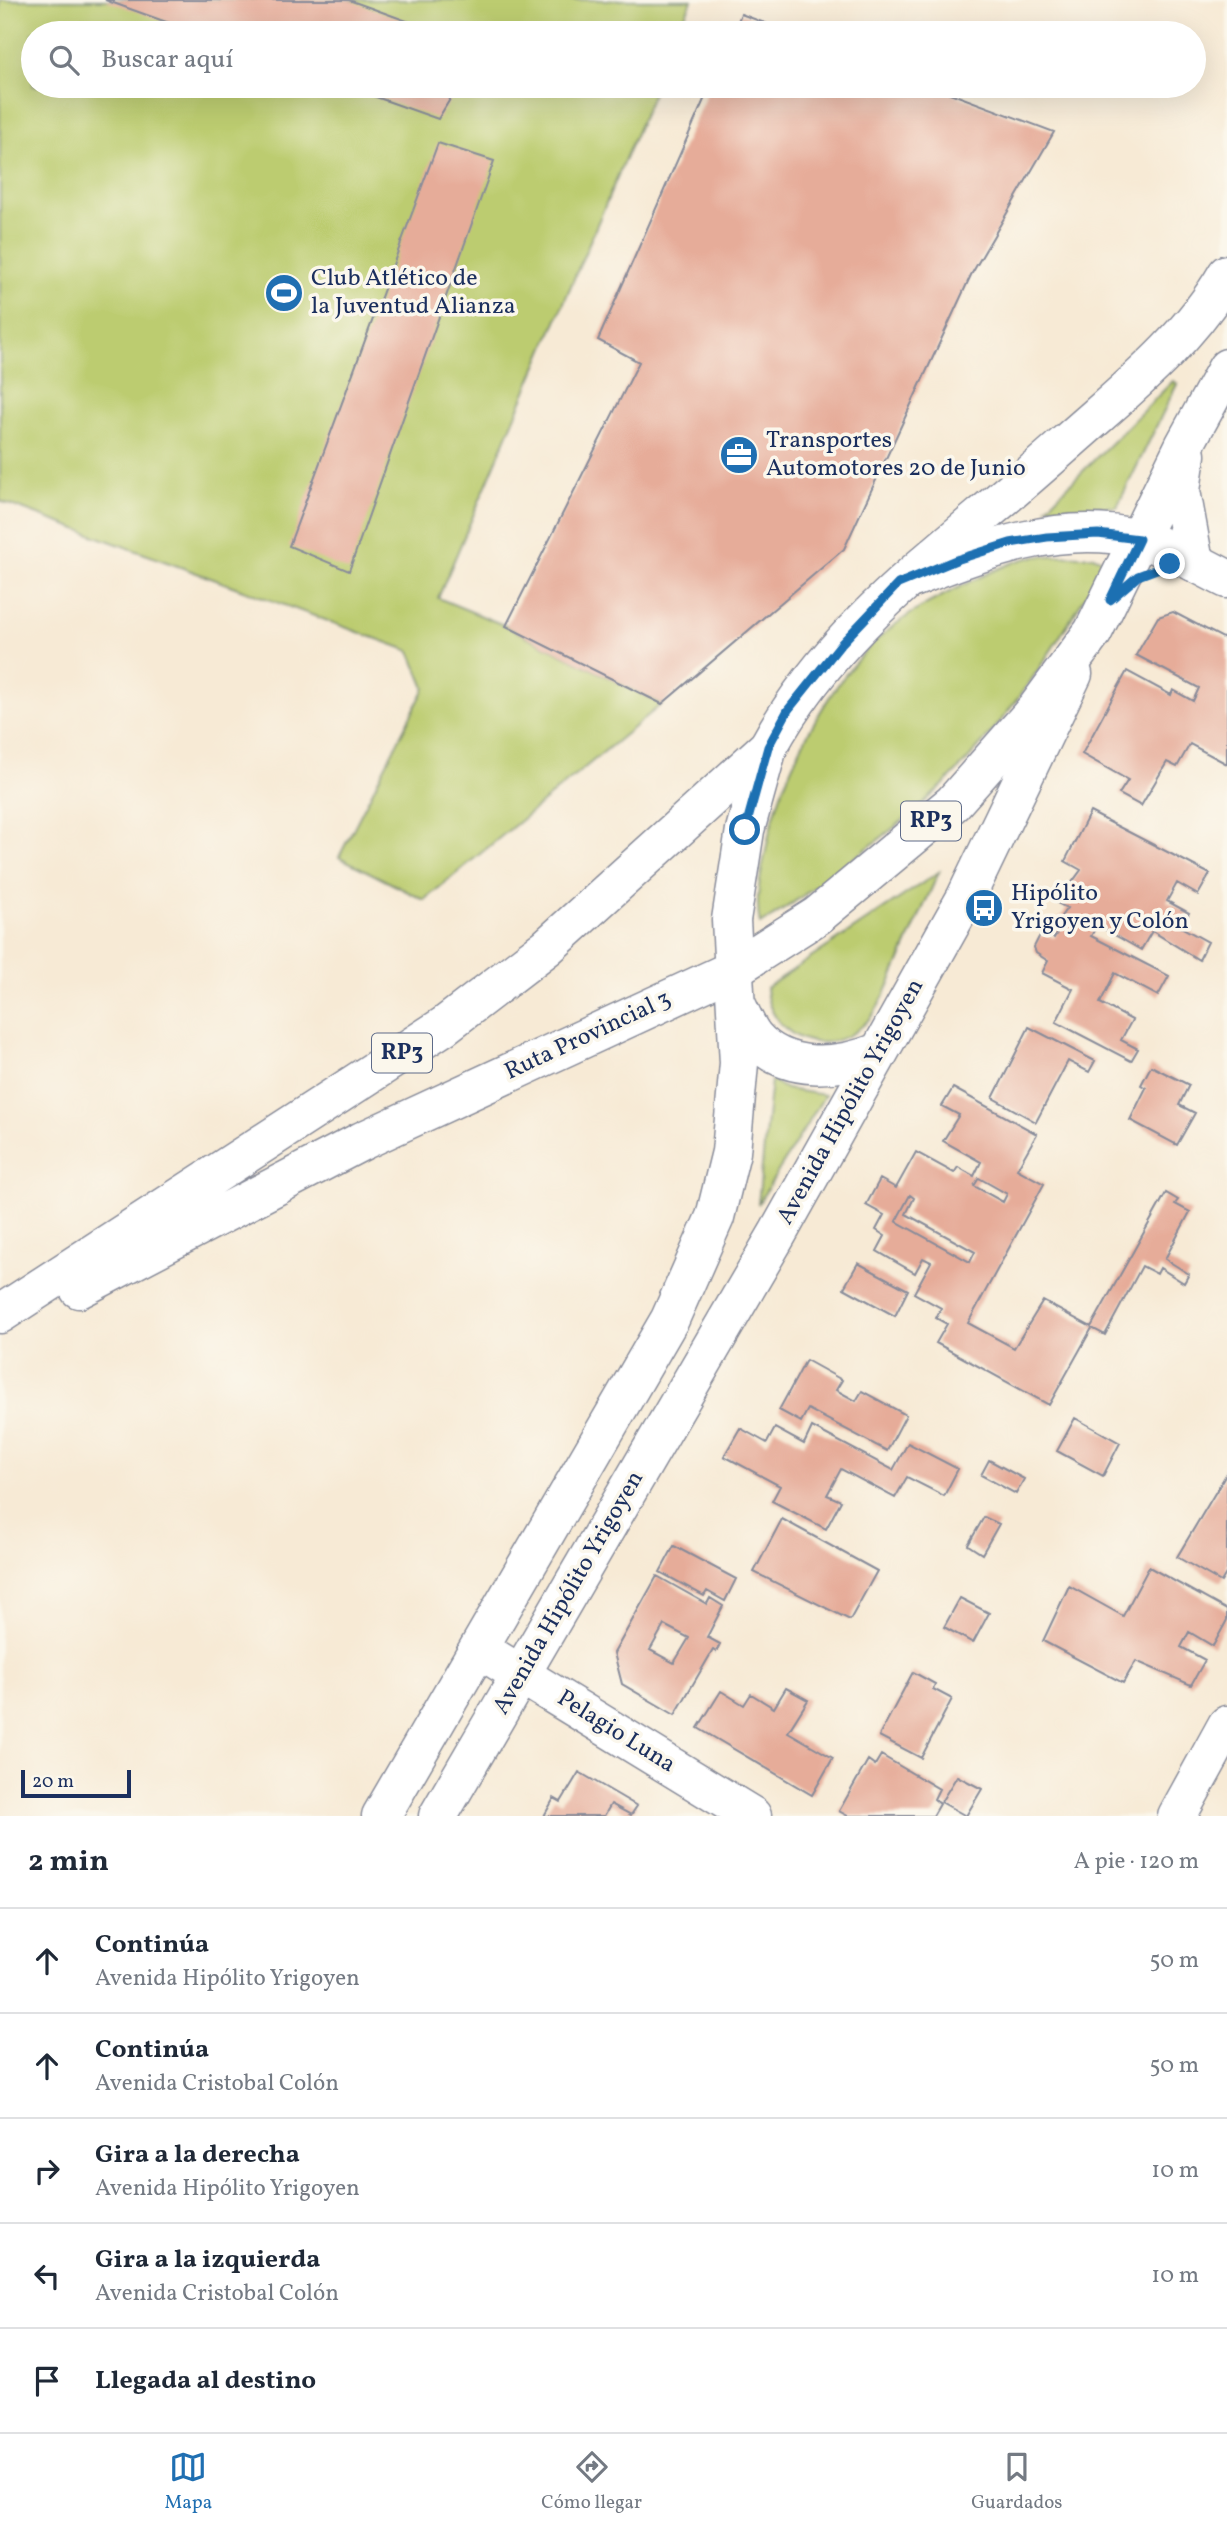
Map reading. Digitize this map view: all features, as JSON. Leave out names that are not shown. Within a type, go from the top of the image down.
[{"type":"main road","name":"Avenida Hipólito Yrigoyen","points":[[380,1816],[670,1319],[715,1217],[731,1152],[739,1063],[731,920],[745,830],[768,747],[788,710],[841,644],[898,584],[1004,497],[1162,359],[1227,274]]},
{"type":"main road","name":"Avenida Hipólito Yrigoyen","points":[[438,1816],[985,864],[1101,616],[1188,439],[1227,368]]},
{"type":"main road","points":[[1188,439],[1181,491],[1211,571]]},
{"type":"main road","points":[[898,584],[956,560],[1010,543],[1047,537],[1098,534],[1139,539],[1211,571]]},
{"type":"main road","points":[[1101,616],[1138,576],[1170,564],[1211,571]]},
{"type":"main road","name":"Ruta Provincial 3","points":[[0,1330],[362,1141],[734,986],[953,803],[1037,708],[1101,616]]},
{"type":"main road","name":"RP3","points":[[0,1314],[444,1026],[547,947],[768,747]]},
{"type":"main road","points":[[734,986],[755,1038],[777,1055],[808,1066],[860,1060],[878,1052]]},
{"type":"main road","name":"Pelagio Luna","points":[[479,1649],[752,1816]]},
{"type":"main road","points":[[1177,1816],[1227,1725]]},
{"type":"green space","name":"Club Atlético de la Juventud Alianza","points":[[0,0],[692,0],[683,21],[21,21],[21,98],[651,98],[438,598],[506,626],[662,704],[424,900],[339,857],[425,688],[410,651],[0,501]]},
{"type":"green space","points":[[1173,381],[1177,384],[1117,507],[1047,507]]},
{"type":"green space","points":[[1041,556],[1093,556],[1106,561],[1070,620],[1032,679],[967,760],[931,796],[894,827],[803,896],[760,924],[758,894],[761,874],[773,818],[783,790],[794,761],[824,705],[860,657],[890,628],[912,613],[1002,567]]},
{"type":"green space","points":[[939,872],[883,998],[864,1025],[838,1040],[819,1042],[800,1038],[780,1023],[772,1010],[766,988]]},
{"type":"green space","points":[[771,1080],[786,1089],[825,1095],[758,1204]]},
{"type":"building","points":[[105,0],[349,0],[407,21],[164,21]]},
{"type":"building","points":[[741,14],[759,21],[738,21]]},
{"type":"building","points":[[379,98],[451,98],[438,119]]},
{"type":"building","name":"Transportes Automotores 20 de Junio","points":[[705,98],[963,98],[1054,132],[971,275],[844,549],[662,704],[506,626],[639,362],[598,340]]},
{"type":"building","points":[[438,143],[494,161],[349,571],[289,546]]},
{"type":"building","points":[[1173,612],[1227,640],[1227,764],[1190,744],[1177,767],[1167,762],[1141,806],[1119,794],[1128,780],[1082,754],[1127,671],[1171,695],[1173,690],[1193,701],[1199,688],[1136,655],[1158,617]]},
{"type":"building","points":[[1090,812],[1210,874],[1198,895],[1177,883],[1167,901],[1189,913],[1181,927],[1208,942],[1199,960],[1152,931],[1141,950],[1097,925],[1091,936],[1169,976],[1158,996],[1115,973],[1100,1003],[1132,1020],[1121,1040],[1138,1049],[1131,1061],[1056,1022],[1073,989],[1042,973],[1048,961],[1036,953],[1034,947],[1039,937],[1046,935],[1054,938],[1057,933],[1051,930],[1067,908],[1057,903],[1081,870],[1065,861]]},
{"type":"building","points":[[1029,1027],[1095,1061],[1089,1072],[1068,1061],[1036,1122],[993,1098]]},
{"type":"building","points":[[1151,1066],[1189,1085],[1179,1105],[1195,1113],[1177,1145],[1130,1120],[1146,1088],[1141,1085]]},
{"type":"building","points":[[953,1088],[1037,1134],[1017,1169],[1044,1184],[968,1323],[1014,1348],[1043,1301],[1091,1327],[1166,1193],[1178,1200],[1175,1204],[1190,1212],[1165,1259],[1189,1274],[1184,1283],[1160,1268],[1157,1274],[1142,1266],[1105,1335],[1092,1328],[1049,1405],[936,1343],[947,1324],[936,1318],[941,1308],[914,1293],[931,1262],[923,1258],[915,1273],[877,1251],[885,1236],[876,1230],[884,1215],[866,1205],[880,1179],[896,1188],[916,1152],[954,1173],[958,1167],[974,1176],[981,1162],[943,1141],[959,1115],[942,1106]],"holes":[[[979,1178],[1007,1194],[1003,1202],[974,1186]],[[910,1195],[914,1198],[906,1214],[975,1252],[970,1262],[896,1221]]]},
{"type":"building","points":[[858,1263],[908,1290],[895,1316],[844,1288]]},
{"type":"building","points":[[806,1360],[842,1380],[836,1390],[856,1401],[862,1391],[906,1415],[887,1451],[808,1409],[801,1422],[779,1410]]},
{"type":"building","points":[[1075,1418],[1120,1443],[1103,1476],[1057,1451]]},
{"type":"building","points":[[812,1427],[893,1470],[908,1443],[958,1469],[944,1496],[907,1477],[895,1498],[841,1469],[827,1495],[841,1501],[826,1529],[772,1501],[780,1486],[724,1456],[740,1428],[767,1443],[775,1428],[804,1444]]},
{"type":"building","points":[[989,1460],[1024,1479],[1016,1494],[981,1475]]},
{"type":"building","points":[[1227,1473],[1227,1572],[1221,1582],[1177,1557]]},
{"type":"building","points":[[984,1517],[999,1524],[982,1554],[968,1545]]},
{"type":"building","points":[[782,1519],[877,1571],[850,1620],[754,1572]]},
{"type":"building","points":[[674,1546],[736,1579],[725,1601],[707,1591],[704,1596],[660,1572]]},
{"type":"building","points":[[1149,1567],[1227,1610],[1227,1620],[1213,1646],[1189,1632],[1181,1647],[1205,1660],[1191,1685],[1136,1661],[1123,1683],[1043,1641],[1069,1586],[1123,1616]]},
{"type":"building","points":[[657,1576],[707,1604],[710,1598],[723,1606],[707,1637],[720,1644],[716,1652],[713,1650],[675,1715],[622,1684],[614,1653]],"holes":[[[664,1625],[689,1638],[674,1663],[650,1650]]]},
{"type":"building","points":[[960,1598],[989,1613],[973,1643],[944,1627]]},
{"type":"building","points":[[913,1672],[935,1684],[933,1689],[952,1699],[921,1758],[879,1736]]},
{"type":"building","points":[[786,1688],[808,1700],[788,1732],[833,1758],[812,1795],[698,1728],[721,1691],[744,1705],[751,1694],[774,1708]]},
{"type":"building","points":[[881,1755],[939,1789],[934,1799],[940,1804],[933,1816],[848,1816],[839,1811],[868,1760],[875,1765]]},
{"type":"building","points":[[579,1772],[637,1806],[631,1815],[611,1804],[604,1816],[544,1816],[554,1798],[561,1802]]},
{"type":"building","points":[[957,1776],[982,1789],[966,1816],[941,1802]]},
{"type":"place","name":"Club Atlético de la Juventud Alianza","points":[[284,293]]},
{"type":"place","name":"Transportes Automotores 20 de Junio","points":[[739,455]]},
{"type":"place","name":"Hipólito Yrigoyen y Colón","points":[[984,908]]},
{"type":"route","points":[[745,830],[768,747],[788,710],[841,644],[898,584],[956,560],[1010,543],[1047,537],[1098,534],[1139,539],[1110,600],[1138,576],[1170,564]]}]
